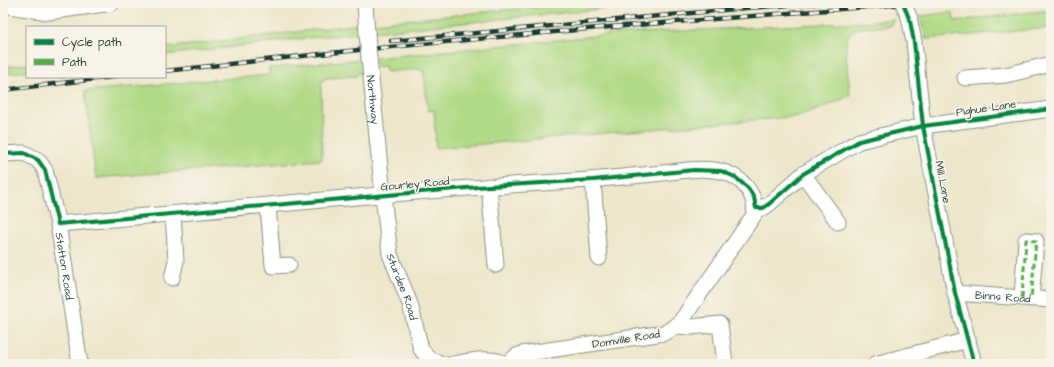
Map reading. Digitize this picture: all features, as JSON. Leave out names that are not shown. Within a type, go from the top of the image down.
[{"type":"street","points":[[3,5],[48,12],[112,3]]},
{"type":"street","name":"Northway","points":[[365,3],[383,196]]},
{"type":"street","name":"Mill Lane","points":[[904,3],[914,42],[923,126],[955,293],[974,364]]},
{"type":"street","points":[[973,74],[1006,75],[1051,64]]},
{"type":"street","name":"Pighue Lane","points":[[756,208],[763,208],[803,174],[859,141],[923,126],[1051,109]]},
{"type":"street","name":"Statton Road","points":[[3,154],[24,153],[38,160],[45,170],[51,189],[58,224],[80,364]]},
{"type":"street","name":"Gourley Road","points":[[58,224],[489,186],[593,180],[694,170],[721,171],[735,177],[748,188],[754,197],[756,208]]},
{"type":"street","points":[[803,174],[838,222]]},
{"type":"street","points":[[593,180],[599,258]]},
{"type":"street","points":[[489,186],[496,265]]},
{"type":"street","name":"Sturdee Road","points":[[383,196],[390,254],[410,304],[421,349],[430,360],[444,364]]},
{"type":"street","points":[[268,206],[273,266],[289,265]]},
{"type":"street","name":"Domville Road","points":[[507,364],[516,356],[522,354],[664,334],[681,321],[754,215],[756,208]]},
{"type":"street","points":[[172,214],[176,261],[172,278]]},
{"type":"street","name":"Binns Road","points":[[955,293],[1051,300]]},
{"type":"street","points":[[676,326],[692,327],[720,324],[725,364]]},
{"type":"street","points":[[875,364],[968,340]]},
{"type":"street","points":[[453,364],[486,360],[494,360],[507,364]]},
{"type":"green space","points":[[576,3],[659,3],[373,32],[373,23]]},
{"type":"green space","points":[[1051,11],[1051,28],[926,39],[920,16],[953,12],[954,21]]},
{"type":"green space","points":[[894,19],[890,26],[858,28],[850,33],[847,39],[846,53],[850,96],[802,116],[436,148],[434,110],[428,111],[424,73],[422,70],[417,69],[386,72],[385,66],[376,67],[375,58],[617,34],[864,22]]},
{"type":"green space","points":[[360,24],[361,33],[166,55],[166,48]]},
{"type":"green space","points":[[363,59],[364,68],[356,76],[327,78],[321,83],[322,160],[96,178],[85,91],[269,75],[269,68]]},
{"type":"green space","points":[[26,64],[26,71],[3,74],[3,67]]},
{"type":"railway","points":[[391,41],[746,8],[819,3]]},
{"type":"railway","points":[[166,71],[358,50],[598,28],[918,3]]},
{"type":"railway","points":[[3,90],[105,78]]},
{"type":"marked path","points":[[1022,298],[1026,240],[1036,241],[1031,299]]},
{"type":"cycle path","points":[[903,3],[910,21],[914,42],[923,126],[955,293],[974,364]]},
{"type":"cycle path","points":[[3,154],[24,153],[38,160],[45,170],[58,224],[489,186],[593,180],[694,170],[721,171],[735,177],[748,188],[754,197],[756,208],[763,208],[803,174],[859,141],[923,126],[1051,109]]}]
